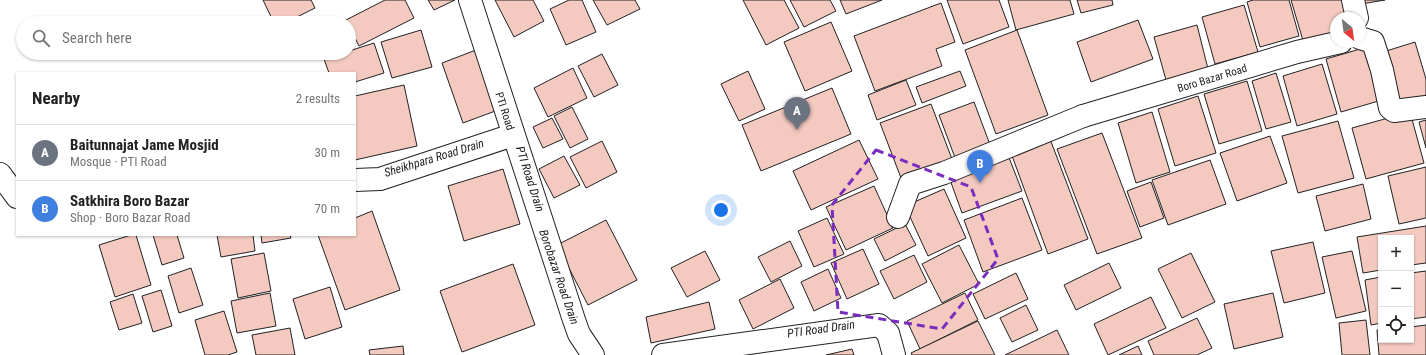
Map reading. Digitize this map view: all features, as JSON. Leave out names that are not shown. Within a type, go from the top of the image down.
[{"type":"main road","name":"PTI Road","points":[[470,0],[574,320],[583,340],[593,355]]},
{"type":"main road","points":[[1353,0],[1354,12]]},
{"type":"main road","points":[[1366,39],[1372,42],[1382,70],[1390,108],[1394,111],[1426,107]]},
{"type":"main road","name":"Boro Bazar Road","points":[[898,217],[910,184],[944,173],[1083,116],[1330,42]]},
{"type":"main road","points":[[356,180],[380,179],[513,135]]},
{"type":"main road","points":[[0,174],[16,196]]},
{"type":"main road","points":[[663,355],[879,325],[888,333],[894,355]]},
{"type":"highlighted area","points":[[876,150],[971,187],[998,259],[942,329],[838,312],[832,205]]},
{"type":"building","points":[[263,0],[311,0],[315,8],[299,16],[271,16]]},
{"type":"building","points":[[385,0],[405,0],[414,18],[359,46],[356,40],[356,16],[354,16]]},
{"type":"building","points":[[428,0],[455,0],[434,10]]},
{"type":"building","points":[[495,0],[533,0],[544,21],[514,37]]},
{"type":"building","points":[[569,0],[582,0],[596,32],[566,45],[550,9]]},
{"type":"building","points":[[593,0],[635,0],[640,9],[607,25]]},
{"type":"building","points":[[743,0],[784,0],[799,28],[766,45]]},
{"type":"building","points":[[790,0],[830,0],[836,11],[804,27]]},
{"type":"building","points":[[840,0],[882,0],[846,14]]},
{"type":"building","points":[[947,0],[999,0],[1009,27],[963,44]]},
{"type":"building","points":[[1008,0],[1070,0],[1074,14],[1016,30]]},
{"type":"building","points":[[1077,0],[1112,0],[1113,5],[1081,13]]},
{"type":"building","points":[[1253,0],[1289,0],[1299,36],[1260,47],[1247,2]]},
{"type":"building","points":[[1291,0],[1346,0],[1349,12],[1330,12],[1330,36],[1304,44]]},
{"type":"building","points":[[1361,0],[1385,0],[1361,4]]},
{"type":"building","points":[[941,3],[955,42],[936,49],[942,66],[875,91],[854,36]]},
{"type":"building","points":[[1244,5],[1258,52],[1215,64],[1202,17]]},
{"type":"building","points":[[1138,20],[1153,59],[1091,82],[1077,42]]},
{"type":"building","points":[[831,22],[852,71],[805,91],[784,42]]},
{"type":"building","points":[[1197,25],[1208,69],[1166,80],[1154,37]]},
{"type":"building","points":[[421,30],[432,67],[392,78],[381,42]]},
{"type":"building","points":[[1017,30],[1048,115],[996,134],[965,50]]},
{"type":"building","points":[[1415,42],[1426,79],[1426,99],[1399,107],[1383,52]]},
{"type":"building","points":[[374,43],[384,73],[356,82],[356,72],[329,72],[324,60],[356,60],[356,49]]},
{"type":"building","points":[[1366,47],[1382,100],[1341,112],[1326,59]]},
{"type":"building","points":[[476,50],[498,110],[463,123],[442,63]]},
{"type":"building","points":[[602,54],[618,85],[594,97],[578,66]]},
{"type":"building","points":[[1322,64],[1337,114],[1297,126],[1283,76]]},
{"type":"building","points":[[573,68],[587,98],[548,117],[534,88]]},
{"type":"building","points":[[748,71],[765,109],[739,121],[721,84]]},
{"type":"building","points":[[960,71],[966,86],[922,103],[916,87]]},
{"type":"building","points":[[1276,73],[1291,122],[1266,129],[1252,81]]},
{"type":"building","points":[[906,80],[916,105],[877,120],[868,95]]},
{"type":"building","points":[[1247,81],[1262,131],[1219,144],[1204,94]]},
{"type":"building","points":[[404,85],[417,146],[356,160],[356,96]]},
{"type":"building","points":[[832,88],[851,134],[761,171],[742,125]]},
{"type":"building","points":[[1198,96],[1216,153],[1175,166],[1158,109]]},
{"type":"building","points":[[974,102],[992,150],[957,163],[939,115]]},
{"type":"building","points":[[931,104],[952,159],[901,178],[880,123]]},
{"type":"building","points":[[572,107],[588,139],[570,148],[554,116]]},
{"type":"building","points":[[1152,112],[1170,172],[1136,183],[1118,123]]},
{"type":"building","points":[[1410,112],[1424,163],[1366,179],[1352,128]]},
{"type":"building","points":[[552,118],[563,139],[543,148],[533,127]]},
{"type":"building","points":[[1426,120],[1426,148],[1419,122]]},
{"type":"building","points":[[1338,121],[1354,178],[1298,193],[1282,136]]},
{"type":"building","points":[[1102,133],[1142,238],[1097,254],[1057,149]]},
{"type":"building","points":[[1270,136],[1287,183],[1237,201],[1220,153]]},
{"type":"building","points":[[1050,139],[1088,239],[1048,254],[1011,153]]},
{"type":"building","points":[[859,140],[878,179],[811,210],[793,171]]},
{"type":"building","points":[[602,141],[617,172],[586,188],[570,157]]},
{"type":"building","points":[[1008,155],[1022,191],[962,213],[949,177]]},
{"type":"building","points":[[564,156],[580,185],[554,198],[539,169]]},
{"type":"building","points":[[1210,160],[1226,204],[1168,225],[1152,180]]},
{"type":"building","points":[[1426,167],[1426,218],[1399,224],[1388,176]]},
{"type":"building","points":[[503,169],[520,224],[464,241],[448,186]]},
{"type":"building","points":[[1151,182],[1164,218],[1140,227],[1127,191]]},
{"type":"building","points":[[1363,184],[1371,219],[1325,231],[1316,196]]},
{"type":"building","points":[[874,186],[893,228],[846,250],[826,207]]},
{"type":"building","points":[[944,189],[966,238],[928,256],[905,206]]},
{"type":"building","points":[[1022,198],[1042,250],[983,272],[964,220]]},
{"type":"building","points":[[372,211],[400,290],[345,310],[318,236],[356,236],[356,218]]},
{"type":"building","points":[[827,218],[844,254],[814,267],[798,231]]},
{"type":"building","points":[[606,220],[637,280],[588,305],[557,245]]},
{"type":"building","points":[[905,224],[916,245],[885,261],[874,239]]},
{"type":"building","points":[[1426,226],[1426,263],[1414,265],[1414,235],[1378,235],[1378,270],[1363,273],[1357,237]]},
{"type":"building","points":[[128,236],[136,236],[151,285],[115,297],[99,245]]},
{"type":"building","points":[[153,236],[177,236],[184,258],[162,265]]},
{"type":"building","points":[[217,236],[253,236],[255,251],[221,257]]},
{"type":"building","points":[[261,236],[290,236],[291,238],[262,243]]},
{"type":"building","points":[[790,241],[802,266],[771,282],[758,257]]},
{"type":"building","points":[[1313,242],[1325,293],[1284,303],[1271,251]]},
{"type":"building","points":[[959,245],[979,284],[942,303],[922,264]]},
{"type":"building","points":[[863,249],[879,284],[847,299],[831,263]]},
{"type":"building","points":[[705,251],[720,280],[687,297],[671,268]]},
{"type":"building","points":[[1352,251],[1366,311],[1336,318],[1322,257]]},
{"type":"building","points":[[264,253],[271,291],[238,298],[231,259]]},
{"type":"building","points":[[1191,253],[1215,302],[1182,318],[1158,269]]},
{"type":"building","points":[[914,255],[927,282],[894,299],[880,271]]},
{"type":"building","points":[[1109,263],[1121,288],[1076,310],[1064,285]]},
{"type":"building","points":[[513,264],[535,325],[462,352],[440,291]]},
{"type":"building","points":[[191,268],[203,305],[179,313],[168,276]]},
{"type":"building","points":[[828,269],[841,298],[814,311],[801,282]]},
{"type":"building","points":[[1426,271],[1426,317],[1414,319],[1414,307],[1414,273]]},
{"type":"building","points":[[1016,273],[1028,299],[985,319],[973,294]]},
{"type":"building","points":[[1378,278],[1378,324],[1371,325],[1365,280]]},
{"type":"building","points":[[780,279],[794,308],[753,329],[739,300]]},
{"type":"building","points":[[330,287],[342,327],[305,339],[293,299]]},
{"type":"building","points":[[161,290],[172,326],[153,332],[142,296]]},
{"type":"building","points":[[270,293],[276,326],[237,333],[231,301]]},
{"type":"building","points":[[965,293],[978,320],[920,349],[907,321]]},
{"type":"building","points":[[1273,293],[1283,337],[1234,349],[1224,304]]},
{"type":"building","points":[[133,294],[142,323],[119,330],[110,302]]},
{"type":"building","points":[[1151,297],[1166,328],[1108,355],[1094,324]]},
{"type":"building","points":[[709,302],[715,329],[651,343],[646,317]]},
{"type":"building","points":[[1026,305],[1038,330],[1012,342],[1000,318]]},
{"type":"building","points":[[224,311],[237,352],[228,355],[205,355],[195,320]]},
{"type":"building","points":[[1197,318],[1212,348],[1197,355],[1154,355],[1148,341]]},
{"type":"building","points":[[1366,320],[1370,355],[1342,355],[1339,323]]},
{"type":"building","points":[[978,321],[995,355],[912,355],[911,353]]},
{"type":"building","points":[[1426,325],[1426,355],[1379,355],[1378,343],[1414,343],[1414,327]]},
{"type":"building","points":[[290,328],[295,355],[256,355],[252,335]]},
{"type":"building","points":[[1057,330],[1069,355],[1005,355]]},
{"type":"building","points":[[403,346],[404,355],[370,355],[369,350]]},
{"type":"building","points":[[1138,346],[1142,355],[1119,355]]},
{"type":"building","points":[[852,349],[854,355],[826,355]]},
{"type":"place","name":"Baitunnajat Jame Mosjid","points":[[797,130]]},
{"type":"place","name":"Satkhira Boro Bazar","points":[[980,183]]},
{"type":"water label","name":"Sheikhpara Road Drain","points":[[434,158]]},
{"type":"water label","name":"PTI Road Drain","points":[[530,179]]},
{"type":"water label","name":"Borobazar Road Drain","points":[[559,277]]},
{"type":"water label","name":"PTI Road Drain","points":[[821,329]]}]
